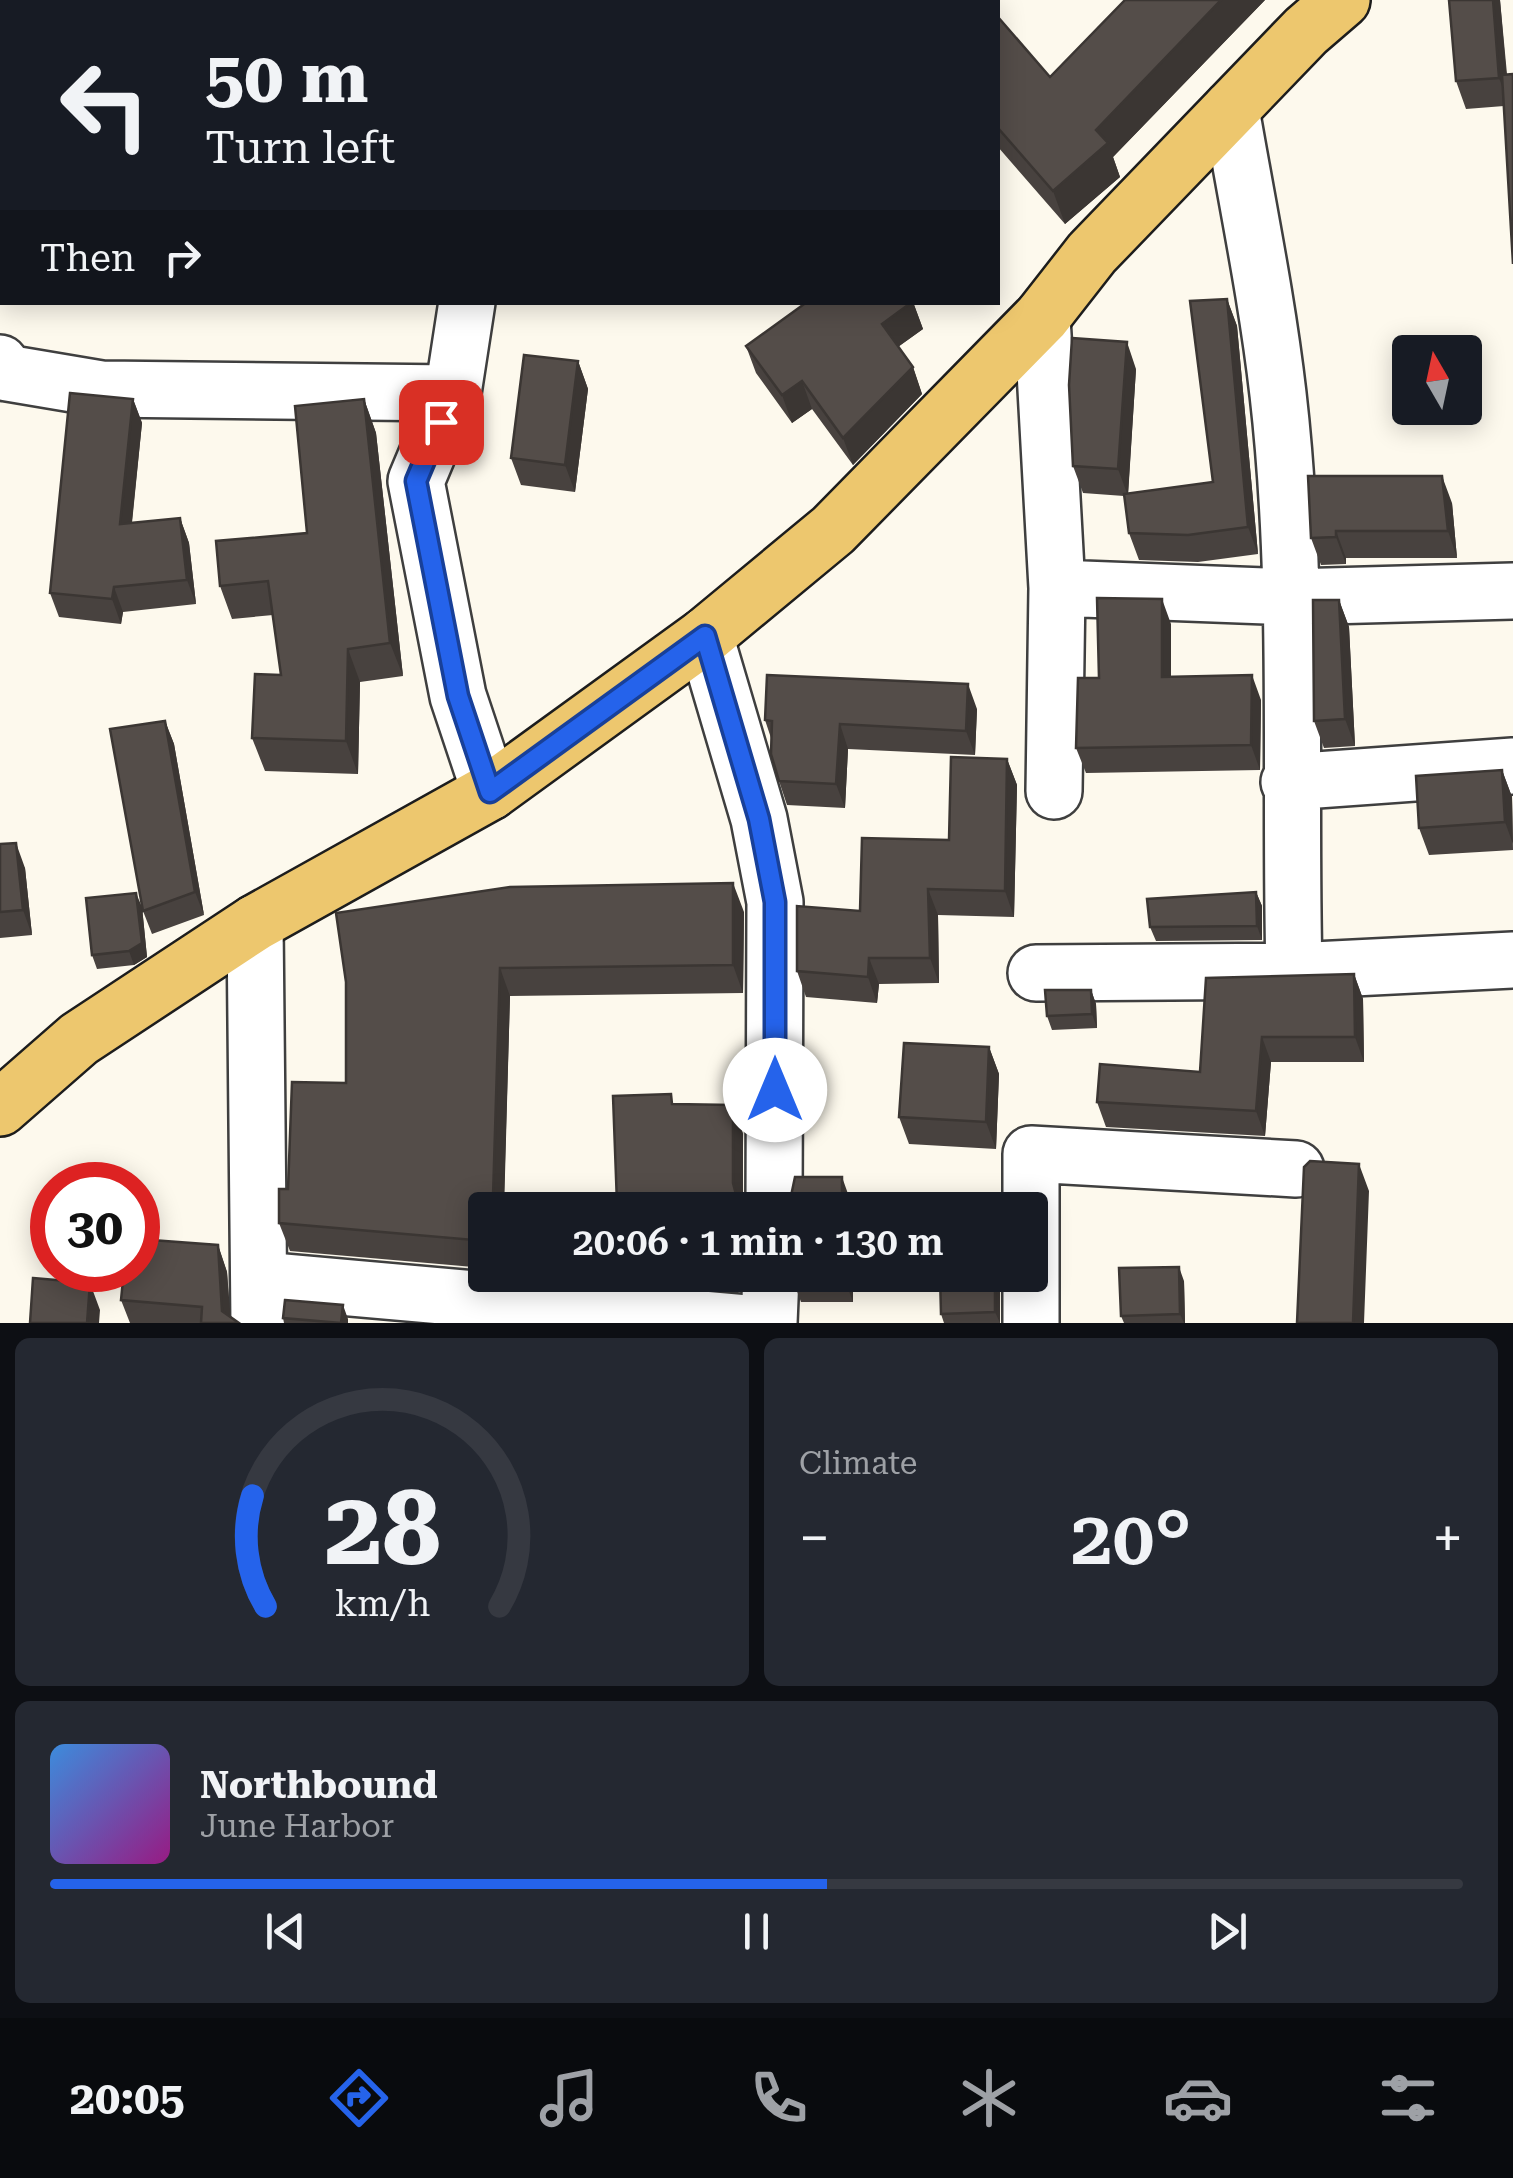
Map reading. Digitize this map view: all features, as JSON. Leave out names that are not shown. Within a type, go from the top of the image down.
[{"type":"main road","points":[[0,1108],[79,1039],[255,923],[490,792],[705,636],[833,530],[1042,317],[1092,253],[1342,0]]},
{"type":"street","points":[[1231,109],[1278,394],[1292,597],[1289,782],[1294,971]]},
{"type":"street","points":[[466,305],[453,393],[416,481],[458,696],[490,792]]},
{"type":"street","points":[[1042,317],[1057,588],[1054,791]]},
{"type":"street","points":[[0,363],[8,373],[102,389],[453,393]]},
{"type":"street","points":[[1057,588],[1292,597],[1513,591]]},
{"type":"street","points":[[705,636],[759,819],[775,902],[774,1192]]},
{"type":"street","points":[[1289,782],[1513,766]]},
{"type":"street","points":[[255,923],[260,1302],[746,1323]]},
{"type":"street","points":[[1036,973],[1294,971],[1513,960]]},
{"type":"street","points":[[1030,1323],[1030,1154],[1296,1169]]},
{"type":"street","points":[[769,1323],[770,1292]]},
{"type":"building","points":[[1125,0],[1221,0],[1096,130],[1108,143],[1053,191],[1000,130],[1000,19],[1050,77]]},
{"type":"building","points":[[1449,0],[1493,0],[1499,78],[1456,81]]},
{"type":"building","points":[[1513,74],[1513,264],[1502,75]]},
{"type":"building","points":[[1227,299],[1248,527],[1188,535],[1129,533],[1124,494],[1213,482],[1190,301]]},
{"type":"building","points":[[803,305],[908,305],[882,324],[913,367],[843,438],[802,381],[782,395],[746,346]]},
{"type":"building","points":[[1072,338],[1127,342],[1118,469],[1073,466],[1069,385]]},
{"type":"building","points":[[524,355],[578,361],[565,465],[511,458]]},
{"type":"building","points":[[70,393],[133,399],[120,524],[180,518],[187,580],[114,587],[112,599],[50,593]]},
{"type":"building","points":[[364,399],[390,643],[348,649],[346,741],[252,738],[255,674],[281,675],[268,581],[220,586],[216,541],[307,533],[295,406]]},
{"type":"building","points":[[1308,476],[1442,476],[1448,531],[1336,531],[1336,537],[1311,538]]},
{"type":"building","points":[[1097,598],[1162,599],[1162,677],[1252,675],[1251,745],[1076,748],[1078,678],[1099,678]]},
{"type":"building","points":[[1313,600],[1339,600],[1345,719],[1314,721]]},
{"type":"building","points":[[767,675],[968,684],[966,731],[840,724],[836,784],[779,781],[771,754],[772,721],[765,720]]},
{"type":"building","points":[[165,721],[195,892],[143,911],[110,729]]},
{"type":"building","points":[[951,757],[1007,759],[1005,891],[928,889],[930,958],[869,958],[868,977],[797,971],[797,906],[860,911],[862,838],[949,840]]},
{"type":"building","points":[[1502,770],[1505,822],[1419,828],[1416,776]]},
{"type":"building","points":[[16,843],[23,910],[0,912],[0,844]]},
{"type":"building","points":[[733,883],[733,965],[500,968],[493,1192],[468,1192],[468,1240],[279,1223],[279,1189],[288,1189],[292,1082],[346,1083],[346,982],[336,913],[510,887]]},
{"type":"building","points":[[1256,892],[1257,926],[1150,927],[1147,899]]},
{"type":"building","points":[[136,893],[142,943],[129,951],[92,955],[86,898]]},
{"type":"building","points":[[1354,974],[1355,1037],[1262,1037],[1256,1111],[1097,1102],[1100,1064],[1200,1072],[1206,978]]},
{"type":"building","points":[[1045,990],[1091,990],[1092,1014],[1047,1016]]},
{"type":"building","points":[[904,1043],[989,1047],[986,1122],[899,1117]]},
{"type":"building","points":[[671,1094],[672,1104],[733,1105],[735,1192],[617,1192],[613,1096]]},
{"type":"building","points":[[1310,1161],[1359,1164],[1353,1323],[1297,1323],[1304,1167]]},
{"type":"building","points":[[795,1177],[842,1177],[842,1192],[792,1192]]},
{"type":"building","points":[[160,1241],[218,1245],[222,1311],[239,1323],[201,1323],[202,1307],[121,1300],[122,1292],[160,1292]]},
{"type":"building","points":[[1179,1267],[1180,1314],[1121,1316],[1119,1268]]},
{"type":"building","points":[[32,1292],[89,1292],[87,1323],[30,1323]]},
{"type":"building","points":[[940,1292],[995,1292],[995,1312],[941,1314]]},
{"type":"building","points":[[285,1300],[343,1305],[341,1323],[283,1318]]},
{"type":"route","points":[[441,422],[416,481],[432,581],[458,696],[490,792],[705,636],[759,819],[775,902],[775,1090]]}]
